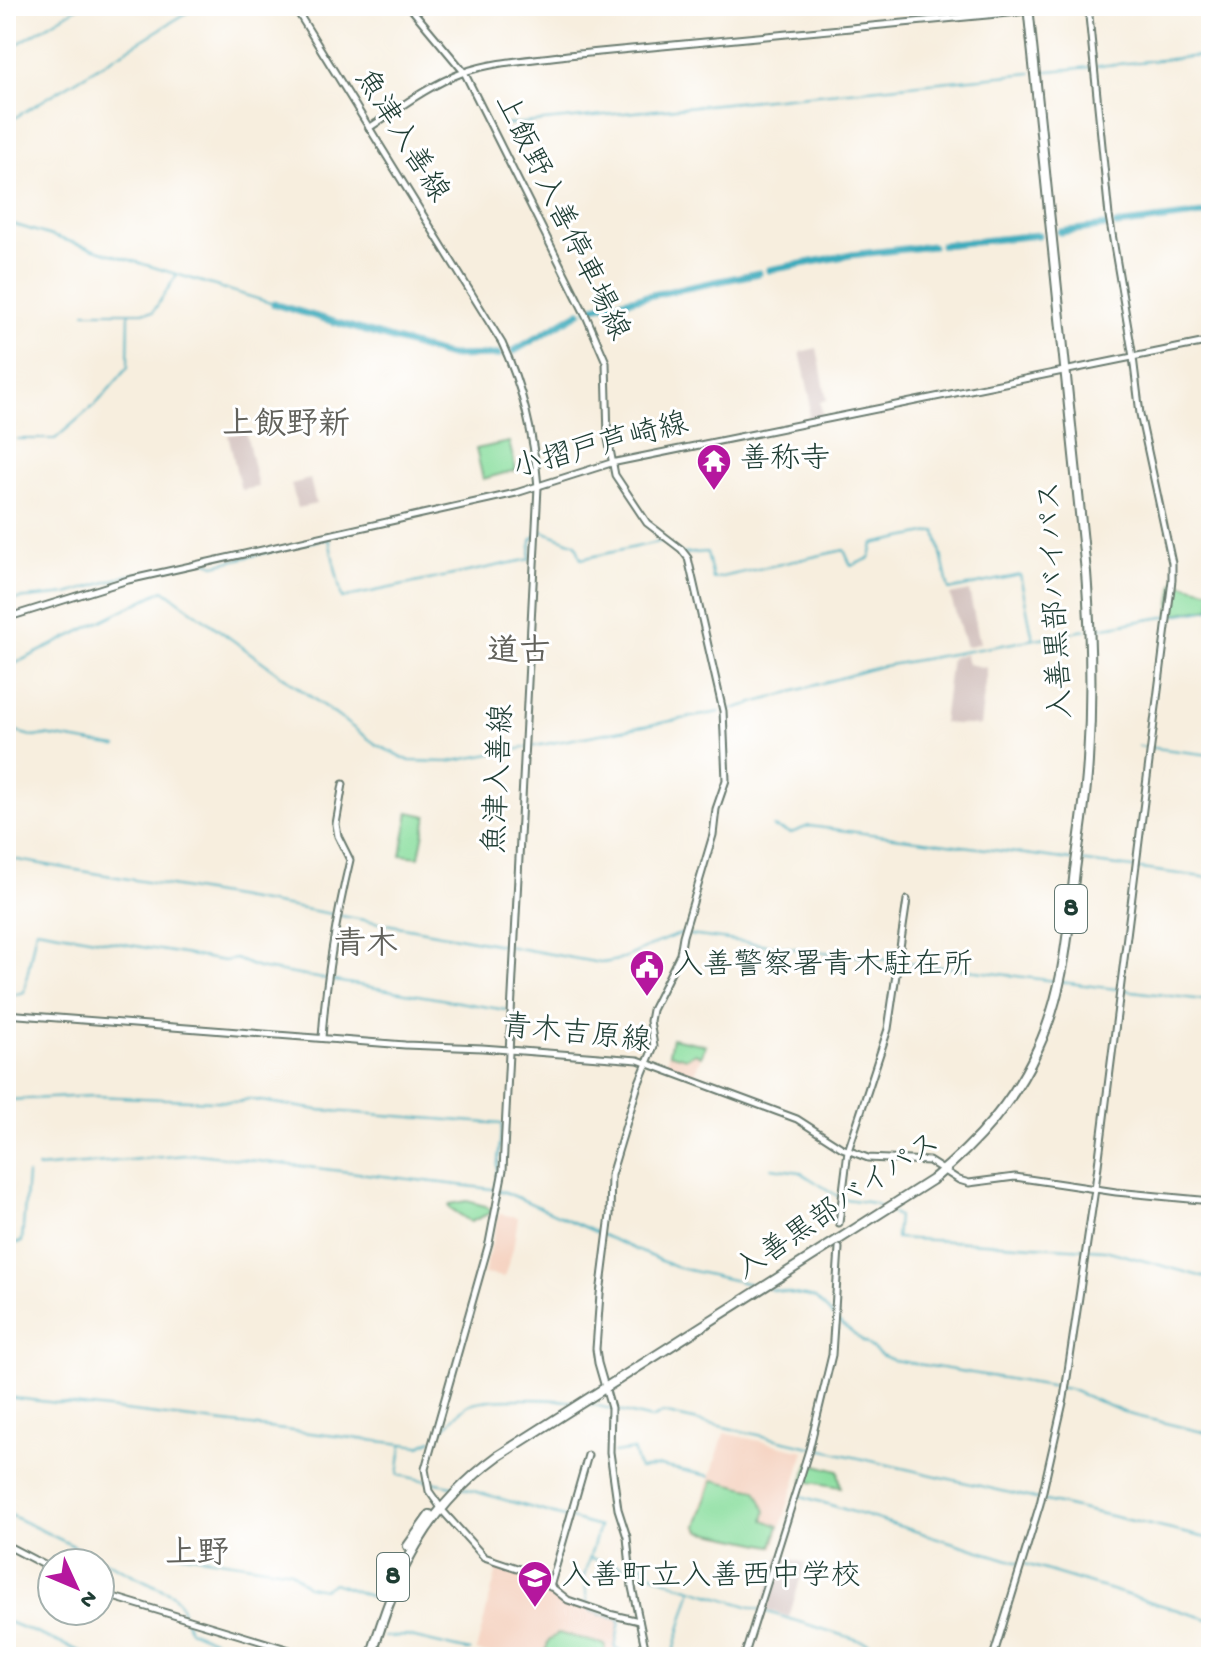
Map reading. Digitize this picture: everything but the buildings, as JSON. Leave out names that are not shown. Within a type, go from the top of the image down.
[{"type":"highway","name":"入善黒部バイパス","points":[[441,1508],[465,1482],[498,1456],[895,1206],[943,1171],[987,1128],[1027,1070],[1054,1007],[1068,936],[1088,761],[1091,682],[1086,572],[1029,9]]},
{"type":"highway","name":"8","points":[[368,1657],[385,1594],[396,1569],[429,1515],[441,1508]]},
{"type":"main road","name":"魚津入善線","points":[[294,6],[502,343],[525,403],[533,438],[538,487],[503,1170],[493,1226],[425,1469],[429,1491],[484,1557],[535,1574],[568,1600],[639,1621]]},
{"type":"main road","name":"上飯野入善停車場線","points":[[409,6],[464,72],[582,306],[606,362],[611,463],[620,485],[647,523],[688,558],[723,711],[726,780],[680,954],[652,1010],[650,1021],[654,1046],[611,1175],[610,1215],[600,1294],[596,1349],[611,1408],[610,1452],[618,1509],[627,1537],[632,1587],[647,1657]]},
{"type":"main road","points":[[369,128],[464,72],[568,55],[1081,6]]},
{"type":"main road","points":[[993,1657],[1040,1504],[1064,1398],[1095,1189],[1172,580],[1172,563],[1140,414],[1109,216],[1088,6]]},
{"type":"main road","name":"小摺戸芦崎線","points":[[6,618],[128,580],[538,487],[611,463],[1211,341]]},
{"type":"main road","points":[[322,1038],[326,981],[350,860],[338,836],[336,824],[343,784]]},
{"type":"main road","points":[[839,1223],[848,1151],[888,1029],[907,900]]},
{"type":"main road","name":"青木吉原線","points":[[6,1014],[511,1050],[647,1063],[797,1119],[848,1151],[878,1160],[929,1161],[969,1183],[1015,1177],[1211,1201]]},
{"type":"main road","points":[[744,1657],[809,1450],[832,1355],[839,1248]]},
{"type":"main road","points":[[550,1587],[588,1455]]},
{"type":"main road","points":[[6,1545],[36,1561]]},
{"type":"main road","points":[[116,1598],[313,1657]]},
{"type":"shaded area","points":[[817,348],[827,400],[820,402],[823,418],[808,422],[810,397],[800,352]]},
{"type":"shaded area","points":[[246,432],[258,487],[241,490],[228,435]]},
{"type":"shaded area","points":[[310,479],[316,504],[298,508],[291,484]]},
{"type":"shaded area","points":[[969,591],[980,643],[966,647],[950,595]]},
{"type":"shaded area","points":[[965,654],[968,664],[987,668],[980,726],[943,723],[951,658]]},
{"type":"shaded area","points":[[672,1038],[706,1045],[694,1074],[666,1064]]},
{"type":"shaded area","points":[[499,1214],[518,1217],[513,1249],[504,1277],[484,1274]]},
{"type":"shaded area","points":[[724,1433],[805,1451],[774,1548],[699,1532],[695,1527]]},
{"type":"shaded area","points":[[779,1555],[805,1563],[789,1617],[762,1608]]},
{"type":"shaded area","name":"入善町立入善西中学校","points":[[498,1566],[533,1578],[561,1601],[621,1620],[614,1650],[630,1657],[504,1657],[476,1651]]},
{"type":"green space","points":[[509,442],[516,470],[483,479],[476,449]]},
{"type":"green space","points":[[1174,582],[1211,591],[1211,608],[1169,615]]},
{"type":"green space","points":[[409,812],[427,816],[419,857],[401,855]]},
{"type":"green space","points":[[672,1038],[706,1045],[701,1056],[695,1053],[686,1058],[669,1053]]},
{"type":"green space","points":[[467,1201],[485,1206],[492,1212],[471,1222],[449,1207],[450,1204]]},
{"type":"green space","points":[[809,1463],[838,1471],[841,1487],[803,1481]]},
{"type":"green space","points":[[713,1480],[756,1490],[766,1511],[764,1520],[779,1526],[772,1546],[701,1531],[697,1526]]},
{"type":"green space","points":[[558,1633],[606,1645],[604,1657],[544,1657],[548,1642]]},
{"type":"waterway","points":[[6,51],[80,6]]},
{"type":"waterway","points":[[6,123],[198,6]]},
{"type":"waterway","points":[[1097,66],[1211,55]]},
{"type":"waterway","points":[[1038,72],[1091,67]]},
{"type":"waterway","points":[[503,125],[1031,73]]},
{"type":"waterway","points":[[1116,225],[1211,213]]},
{"type":"waterway","points":[[6,222],[274,304]]},
{"type":"waterway","points":[[1060,232],[1106,226]]},
{"type":"waterway","points":[[942,245],[1038,235]]},
{"type":"waterway","points":[[769,270],[850,255],[932,246]]},
{"type":"waterway","points":[[589,308],[759,273]]},
{"type":"waterway","points":[[85,312],[153,312],[176,276]]},
{"type":"waterway","points":[[274,304],[449,356],[498,355]]},
{"type":"waterway","points":[[18,439],[55,439],[99,401],[128,367],[129,312]]},
{"type":"waterway","points":[[514,351],[580,312]]},
{"type":"waterway","points":[[6,600],[68,594],[126,576],[204,560],[214,565],[324,539],[329,540],[342,598],[530,559],[531,540],[542,531],[576,544],[581,559],[663,541],[682,554],[707,552],[713,579],[844,550],[851,566],[870,558],[873,544],[936,531],[949,590],[1020,575],[1033,639]]},
{"type":"waterway","points":[[6,668],[164,590],[377,745],[410,761],[448,762],[720,712]]},
{"type":"waterway","points":[[1093,629],[1211,609]]},
{"type":"waterway","points":[[726,711],[878,667],[1086,630]]},
{"type":"waterway","points":[[6,729],[35,737],[45,735],[117,747]]},
{"type":"waterway","points":[[1139,746],[1211,755]]},
{"type":"waterway","points":[[773,827],[791,833],[809,826],[1071,860]]},
{"type":"waterway","points":[[6,858],[600,963],[621,959],[681,934],[1055,981]]},
{"type":"waterway","points":[[1078,861],[1211,878]]},
{"type":"waterway","points":[[6,997],[24,992],[36,929],[224,961],[236,959],[258,968],[506,1010]]},
{"type":"waterway","points":[[1061,982],[1211,1001]]},
{"type":"waterway","points":[[6,1100],[94,1096],[239,1102],[248,1099],[318,1110],[502,1124],[495,1188]]},
{"type":"waterway","points":[[37,1168],[198,1154],[492,1189],[675,1267],[759,1286]]},
{"type":"waterway","points":[[772,1168],[800,1172],[839,1197]]},
{"type":"waterway","points":[[6,1244],[22,1242],[27,1175]]},
{"type":"waterway","points":[[845,1199],[881,1207]]},
{"type":"waterway","points":[[890,1212],[898,1216],[896,1238],[1105,1250],[1211,1279]]},
{"type":"waterway","points":[[769,1289],[815,1298],[833,1316]]},
{"type":"waterway","points":[[837,1321],[881,1355],[893,1360],[1069,1389],[1128,1414],[1211,1434]]},
{"type":"waterway","points":[[6,1397],[420,1446],[432,1440]]},
{"type":"waterway","points":[[437,1436],[464,1408],[476,1402],[520,1399],[576,1402]]},
{"type":"waterway","points":[[586,1403],[652,1419],[663,1413],[1211,1539]]},
{"type":"waterway","points":[[402,1446],[398,1475],[457,1487]]},
{"type":"waterway","points":[[614,1453],[633,1450],[639,1469],[660,1466],[710,1476]]},
{"type":"waterway","points":[[463,1488],[599,1527],[584,1576],[588,1604]]},
{"type":"waterway","points":[[798,1495],[1019,1563]]},
{"type":"waterway","points":[[6,1513],[174,1595],[189,1630],[252,1657]]},
{"type":"waterway","points":[[180,1554],[291,1571],[307,1586],[324,1589],[334,1583],[372,1597]]},
{"type":"waterway","points":[[590,1558],[627,1567]]},
{"type":"waterway","points":[[634,1566],[644,1564],[644,1571],[679,1585],[914,1657]]},
{"type":"waterway","points":[[1025,1564],[1211,1620]]},
{"type":"waterway","points":[[672,1657],[692,1589]]},
{"type":"waterway","points":[[589,1610],[620,1620],[615,1649],[637,1657]]},
{"type":"waterway","points":[[6,1621],[94,1657]]},
{"type":"waterway","points":[[384,1637],[406,1636],[470,1651]]},
{"type":"place","name":"善称寺","points":[[714,492]]},
{"type":"place","name":"入善警察署青木駐在所","points":[[647,998]]},
{"type":"place","name":"入善町立入善西中学校","points":[[535,1609]]},
{"type":"district","name":"上飯野新","points":[[286,427]]},
{"type":"district","name":"道古","points":[[519,654]]},
{"type":"district","name":"青木","points":[[366,947]]},
{"type":"district","name":"上野","points":[[197,1556]]}]
